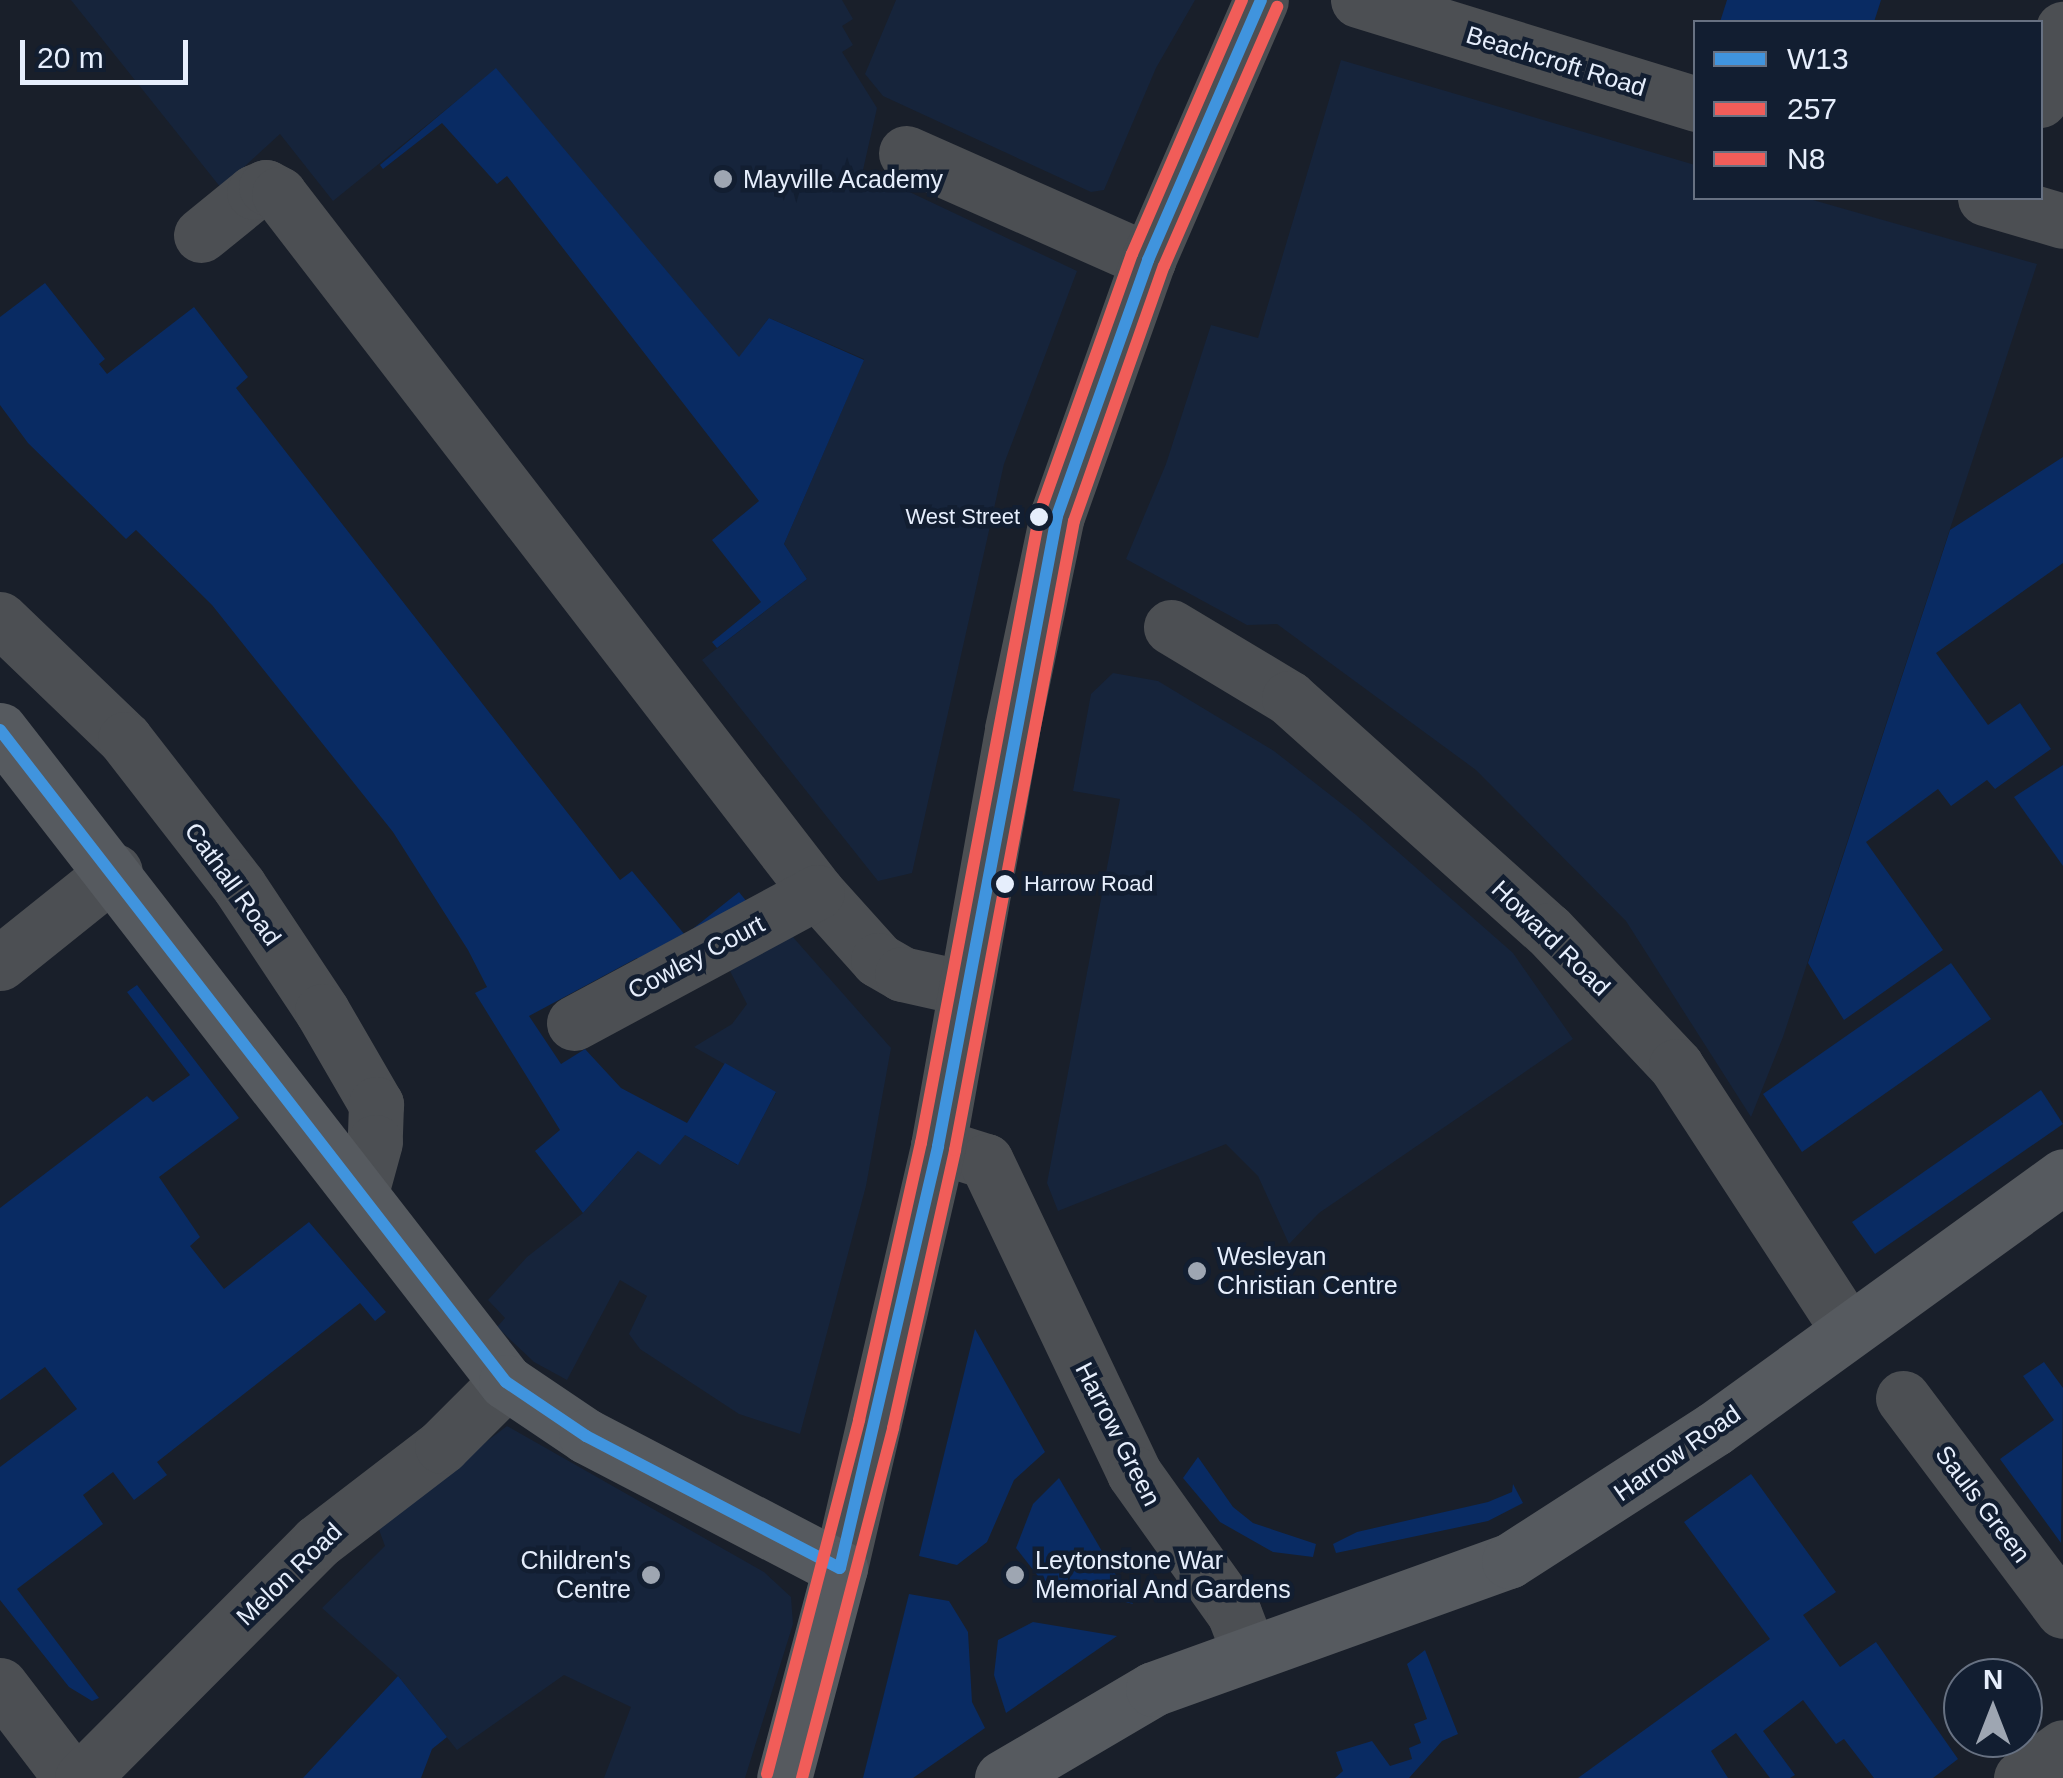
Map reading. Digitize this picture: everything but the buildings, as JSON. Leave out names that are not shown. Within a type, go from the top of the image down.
[{"type":"main road","points":[[0,730],[115,871],[506,1382],[635,1464],[840,1568],[784,1778]]},
{"type":"main road","name":"Harrow Road","points":[[1248,1650],[1449,1587],[1509,1561],[1640,1480],[2063,1176]]},
{"type":"main road","points":[[1002,1778],[1153,1689],[1248,1650]]},
{"type":"street","points":[[840,1568],[938,1146],[964,988],[1054,530],[1148,260],[1262,0]]},
{"type":"street","name":"Beachcroft Road","points":[[1358,0],[1693,103]]},
{"type":"street","points":[[2043,91],[2063,29]]},
{"type":"street","points":[[906,154],[1148,260]]},
{"type":"street","points":[[201,234],[254,192],[266,187],[279,194],[818,892],[878,960],[902,974],[964,988]]},
{"type":"street","points":[[2000,200],[2063,221]]},
{"type":"street","name":"Cathall Road","points":[[0,619],[124,738],[238,886],[322,1011],[376,1104],[375,1142],[361,1193]]},
{"type":"street","name":"Howard Road","points":[[1170,626],[1289,698],[1548,930],[1676,1066],[1847,1328]]},
{"type":"street","points":[[0,963],[115,871]]},
{"type":"street","name":"Cowley Court","points":[[574,1023],[818,892]]},
{"type":"street","name":"Harrow Green","points":[[938,1146],[986,1162],[1134,1473],[1234,1613],[1248,1650]]},
{"type":"street","name":"Melon Road","points":[[82,1778],[317,1542],[442,1446],[506,1382]]},
{"type":"street","name":"Sauls Green","points":[[1903,1398],[2063,1611]]},
{"type":"street","points":[[0,1684],[70,1778]]},
{"type":"street","points":[[2020,1778],[2063,1747]]},
{"type":"shaded area","points":[[71,0],[842,0],[853,19],[842,26],[853,45],[842,52],[877,108],[863,170],[1077,271],[1004,464],[912,873],[878,881],[702,660],[807,579],[784,544],[864,359],[769,318],[739,358],[496,69],[333,201],[280,134],[221,188]]},
{"type":"shaded area","points":[[896,0],[1195,0],[1156,68],[1104,190],[1091,192],[883,96],[865,74]]},
{"type":"shaded area","points":[[1727,0],[1881,0],[1875,20],[1721,20]]},
{"type":"shaded area","points":[[1341,60],[1693,164],[1693,200],[1813,200],[2037,264],[1783,1037],[1751,1117],[1626,921],[1476,770],[1277,624],[1247,625],[1126,559],[1166,464],[1211,325],[1258,338]]},
{"type":"shaded area","points":[[496,68],[739,357],[769,318],[864,360],[784,544],[807,579],[717,648],[712,642],[761,602],[712,540],[759,501],[507,176],[497,184],[442,123],[383,169],[380,165]]},
{"type":"shaded area","points":[[45,283],[105,359],[99,364],[107,374],[194,307],[248,377],[236,388],[620,880],[632,871],[685,935],[739,892],[747,902],[655,964],[637,958],[529,1016],[561,1064],[585,1049],[621,1088],[687,1123],[725,1063],[776,1092],[738,1165],[685,1135],[660,1165],[638,1151],[583,1213],[535,1151],[560,1130],[475,993],[487,987],[468,950],[393,832],[212,605],[136,530],[126,539],[28,443],[0,405],[0,317]]},
{"type":"shaded area","points":[[2063,457],[2063,563],[1936,653],[1988,725],[2020,703],[2051,749],[1995,789],[1987,780],[1951,806],[1938,789],[1866,842],[1943,950],[1844,1020],[1808,963],[1950,530]]},
{"type":"shaded area","points":[[1113,673],[1158,681],[1274,751],[1356,815],[1513,953],[1573,1039],[1319,1213],[1289,1244],[1258,1176],[1226,1144],[1058,1211],[1047,1183],[1120,799],[1073,791],[1091,694]]},
{"type":"shaded area","points":[[2063,765],[2063,866],[2014,797]]},
{"type":"shaded area","points":[[792,936],[891,1048],[866,1186],[800,1434],[739,1414],[640,1349],[629,1334],[647,1296],[620,1280],[567,1380],[534,1362],[497,1327],[505,1318],[488,1300],[527,1257],[583,1213],[639,1150],[685,1135],[737,1165],[776,1093],[694,1047],[732,1024],[747,1004],[730,971]]},
{"type":"shaded area","points":[[1951,963],[1991,1019],[1802,1152],[1763,1094]]},
{"type":"shaded area","points":[[137,985],[239,1118],[159,1177],[200,1237],[190,1246],[224,1289],[309,1222],[386,1312],[375,1321],[360,1303],[157,1462],[167,1475],[134,1500],[113,1472],[83,1495],[103,1524],[17,1589],[99,1698],[92,1701],[69,1687],[0,1600],[0,1467],[77,1409],[45,1367],[0,1400],[0,1208],[147,1096],[153,1102],[190,1075],[127,992]]},
{"type":"shaded area","points":[[2041,1090],[2063,1124],[1875,1254],[1852,1222]]},
{"type":"shaded area","points":[[975,1329],[1045,1452],[1014,1480],[987,1542],[957,1565],[919,1556]]},
{"type":"shaded area","points":[[2044,1362],[2063,1388],[2061,1543],[2000,1459],[2054,1420],[2023,1376]]},
{"type":"shaded area","points":[[507,1426],[764,1572],[791,1597],[793,1624],[745,1778],[604,1778],[631,1707],[564,1675],[457,1750],[398,1676],[322,1608],[385,1546],[378,1527],[395,1510]]},
{"type":"shaded area","points":[[1198,1457],[1233,1507],[1253,1523],[1316,1544],[1313,1557],[1273,1552],[1220,1522],[1183,1478]]},
{"type":"shaded area","points":[[1751,1474],[1836,1592],[1803,1615],[1840,1667],[1876,1642],[1943,1738],[1943,1758],[1958,1759],[1933,1778],[1874,1778],[1844,1739],[1836,1744],[1803,1700],[1763,1731],[1795,1775],[1790,1778],[1770,1778],[1736,1733],[1711,1751],[1728,1778],[1578,1778],[1770,1639],[1684,1522]]},
{"type":"shaded area","points":[[1059,1478],[1133,1604],[1041,1580],[1016,1548],[1033,1504]]},
{"type":"shaded area","points":[[1513,1484],[1523,1503],[1488,1521],[1336,1553],[1333,1544],[1357,1532],[1488,1502],[1512,1492]]},
{"type":"shaded area","points":[[909,1594],[949,1601],[968,1632],[972,1702],[985,1728],[913,1778],[863,1778]]},
{"type":"shaded area","points":[[1033,1622],[1117,1636],[1006,1713],[994,1675],[998,1640]]},
{"type":"shaded area","points":[[1425,1650],[1458,1734],[1442,1741],[1409,1778],[1335,1778],[1343,1771],[1336,1752],[1372,1741],[1390,1766],[1412,1759],[1409,1748],[1421,1743],[1414,1724],[1427,1719],[1407,1664]]},
{"type":"shaded area","points":[[398,1676],[447,1737],[432,1749],[421,1778],[303,1778]]},
{"type":"transit line","name":"N8","points":[[767,1774],[859,1420],[921,1143],[1040,512],[1132,254],[1242,0]]},
{"type":"transit line","name":"W13","points":[[840,1568],[938,1146],[1057,516],[1148,260],[1261,0]]},
{"type":"transit line","name":"257","points":[[802,1778],[893,1428],[955,1150],[1074,521],[1164,266],[1277,7]]},
{"type":"transit line","name":"W13","points":[[0,730],[506,1382],[586,1436],[840,1568]]},
{"type":"place","name":"Mayville Academy","points":[[723,179]]},
{"type":"place","name":"West Street","points":[[1039,517]]},
{"type":"place","name":"Harrow Road","points":[[1005,884]]},
{"type":"place","name":"Wesleyan Christian Centre","points":[[1197,1271]]},
{"type":"place","name":"Children's Centre","points":[[651,1575]]},
{"type":"place","name":"Leytonstone War Memorial And Gardens","points":[[1015,1575]]}]
